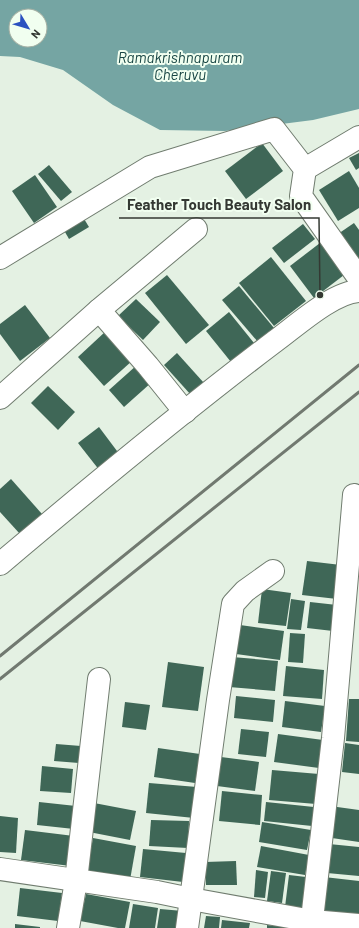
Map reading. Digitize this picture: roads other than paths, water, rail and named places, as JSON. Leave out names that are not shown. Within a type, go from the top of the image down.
[{"type":"street","points":[[0,258],[150,167],[274,129],[305,169],[301,196],[358,284],[333,299],[257,355],[121,462],[0,564]]},
{"type":"street","points":[[305,169],[359,137]]},
{"type":"street","points":[[4,386],[196,230]]},
{"type":"street","points":[[99,310],[185,412]]},
{"type":"street","points":[[311,924],[333,738],[354,495]]},
{"type":"street","points":[[186,928],[233,604],[246,591],[273,571]]},
{"type":"street","points":[[68,928],[76,881],[99,679]]},
{"type":"street","points":[[0,869],[157,892],[311,924],[359,925]]},
{"type":"water","name":"Ramakrishnapuram Cheruvu","points":[[0,0],[359,0],[359,109],[313,120],[225,131],[160,130],[113,105],[63,70],[20,57],[0,56]]},
{"type":"railway","points":[[0,656],[359,365]]},
{"type":"railway","points":[[0,679],[359,392]]},
{"type":"place","name":"Feather Touch Beauty Salon","points":[[320,295]]}]
